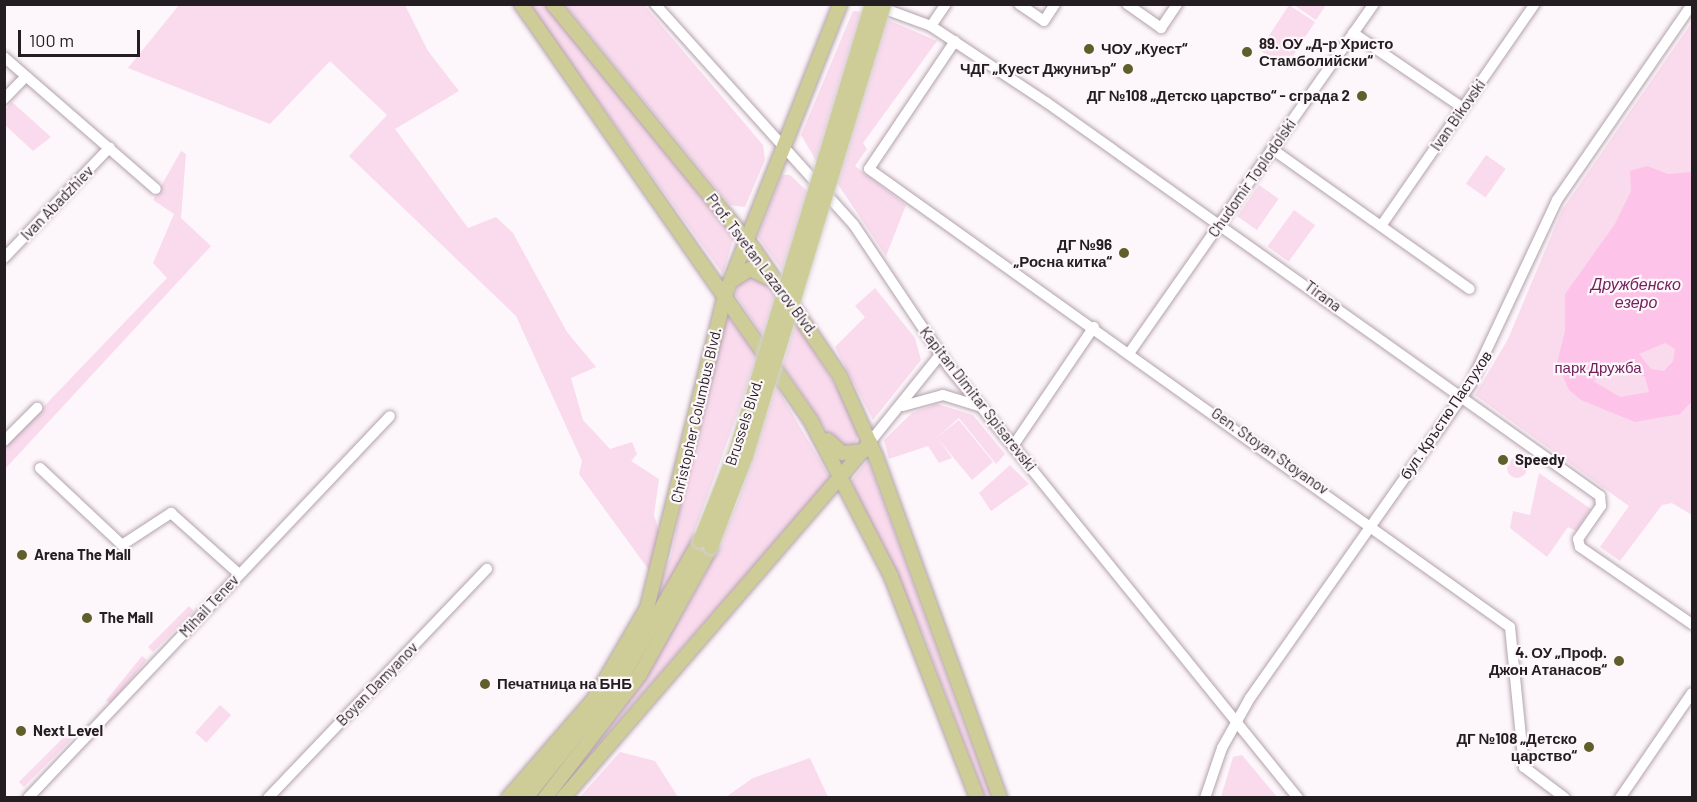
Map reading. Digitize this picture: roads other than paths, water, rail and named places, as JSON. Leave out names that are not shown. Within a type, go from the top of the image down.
[{"type":"main road","points":[[521,4],[728,288],[811,421],[862,517],[928,666],[977,798]]},
{"type":"main road","name":"Prof. Tsvetan Lazarov Blvd.","points":[[554,4],[746,240],[780,285],[840,376],[1000,798]]},
{"type":"main road","name":"Christopher Columbus Blvd.","points":[[508,798],[580,717],[630,642],[656,584],[728,288],[840,4]]},
{"type":"main road","name":"Brussels Blvd.","points":[[526,797],[622,677],[706,544],[873,4]]},
{"type":"main road","name":"Brussels Blvd.","points":[[545,798],[640,674],[706,544],[746,456],[884,4]]},
{"type":"main road","points":[[723,211],[745,217],[759,207]]},
{"type":"main road","points":[[728,288],[750,269],[780,285]]},
{"type":"main road","points":[[811,421],[842,453],[866,447]]},
{"type":"main road","points":[[563,798],[812,513],[866,447]]},
{"type":"main road","points":[[812,513],[839,497],[862,517]]},
{"type":"main road","points":[[526,797],[580,717]]},
{"type":"street","name":"Kapitan Dimitar Spisarevski","points":[[655,4],[784,144],[854,225],[940,355],[1235,723],[1298,798]]},
{"type":"street","name":"Tirana","points":[[873,4],[931,26],[955,41],[1221,223],[1600,496],[1601,506],[1578,538],[1580,547],[1692,624]]},
{"type":"street","points":[[931,26],[946,4]]},
{"type":"street","points":[[1019,4],[1044,21],[1054,4]]},
{"type":"street","points":[[1127,4],[1161,28],[1177,4]]},
{"type":"street","name":"Chudomir Toplodolski","points":[[1130,352],[1374,4]]},
{"type":"street","name":"Ivan Bikovski","points":[[1381,226],[1535,4]]},
{"type":"street","name":"бул. Кръстю Пастухов","points":[[1205,798],[1235,723],[1462,396],[1497,338],[1537,234],[1557,200],[1692,4]]},
{"type":"street","points":[[1353,33],[1463,108]]},
{"type":"street","name":"Gen. Stoyan Stoyanov","points":[[955,41],[869,169],[1372,524],[1510,627],[1524,767],[1565,798]]},
{"type":"street","points":[[4,57],[156,189]]},
{"type":"street","points":[[4,99],[25,77]]},
{"type":"street","name":"Ivan Abadzhiev","points":[[4,258],[110,147]]},
{"type":"street","points":[[1272,149],[1470,289]]},
{"type":"street","points":[[1013,446],[1094,327]]},
{"type":"street","points":[[866,447],[900,408],[940,355]]},
{"type":"street","points":[[900,408],[943,395],[980,406]]},
{"type":"street","points":[[4,441],[37,408]]},
{"type":"street","name":"Mihail Tenev","points":[[28,798],[390,416]]},
{"type":"street","points":[[40,468],[122,545],[171,513],[239,574]]},
{"type":"street","name":"Boyan Damyanov","points":[[268,798],[487,569]]},
{"type":"street","points":[[1620,798],[1692,693]]},
{"type":"water","name":"Дружбенско езеро","points":[[1647,166],[1668,174],[1692,172],[1692,401],[1680,414],[1635,422],[1581,400],[1569,390],[1557,363],[1565,331],[1565,294],[1615,224],[1631,191],[1630,171]],"holes":[[[1665,343],[1675,349],[1673,361],[1664,371],[1651,369],[1639,354]],[[1620,366],[1645,377],[1649,392],[1620,397],[1593,381]]]},
{"type":"place","name":"ЧОУ „Куест“","points":[[1089,49]]},
{"type":"place","name":"89. ОУ „Д-р Христо Стамболийски“","points":[[1247,52]]},
{"type":"place","name":"ЧДГ „Куест Джуниър“","points":[[1128,69]]},
{"type":"place","name":"ДГ №108 „Детско царство“ - сграда 2","points":[[1362,96]]},
{"type":"place","name":"ДГ №96 „Росна китка“","points":[[1124,253]]},
{"type":"place","name":"Speedy","points":[[1503,460]]},
{"type":"place","name":"Arena The Mall","points":[[22,555]]},
{"type":"place","name":"The Mall","points":[[87,618]]},
{"type":"place","name":"4. ОУ „Проф. Джон Атанасов“","points":[[1619,661]]},
{"type":"place","name":"Печатница на БНБ","points":[[485,684]]},
{"type":"place","name":"Next Level","points":[[21,731]]},
{"type":"place","name":"ДГ №108 „Детско царство“","points":[[1589,747]]},
{"type":"park label","name":"парк Дружба","points":[[1598,368]]}]
